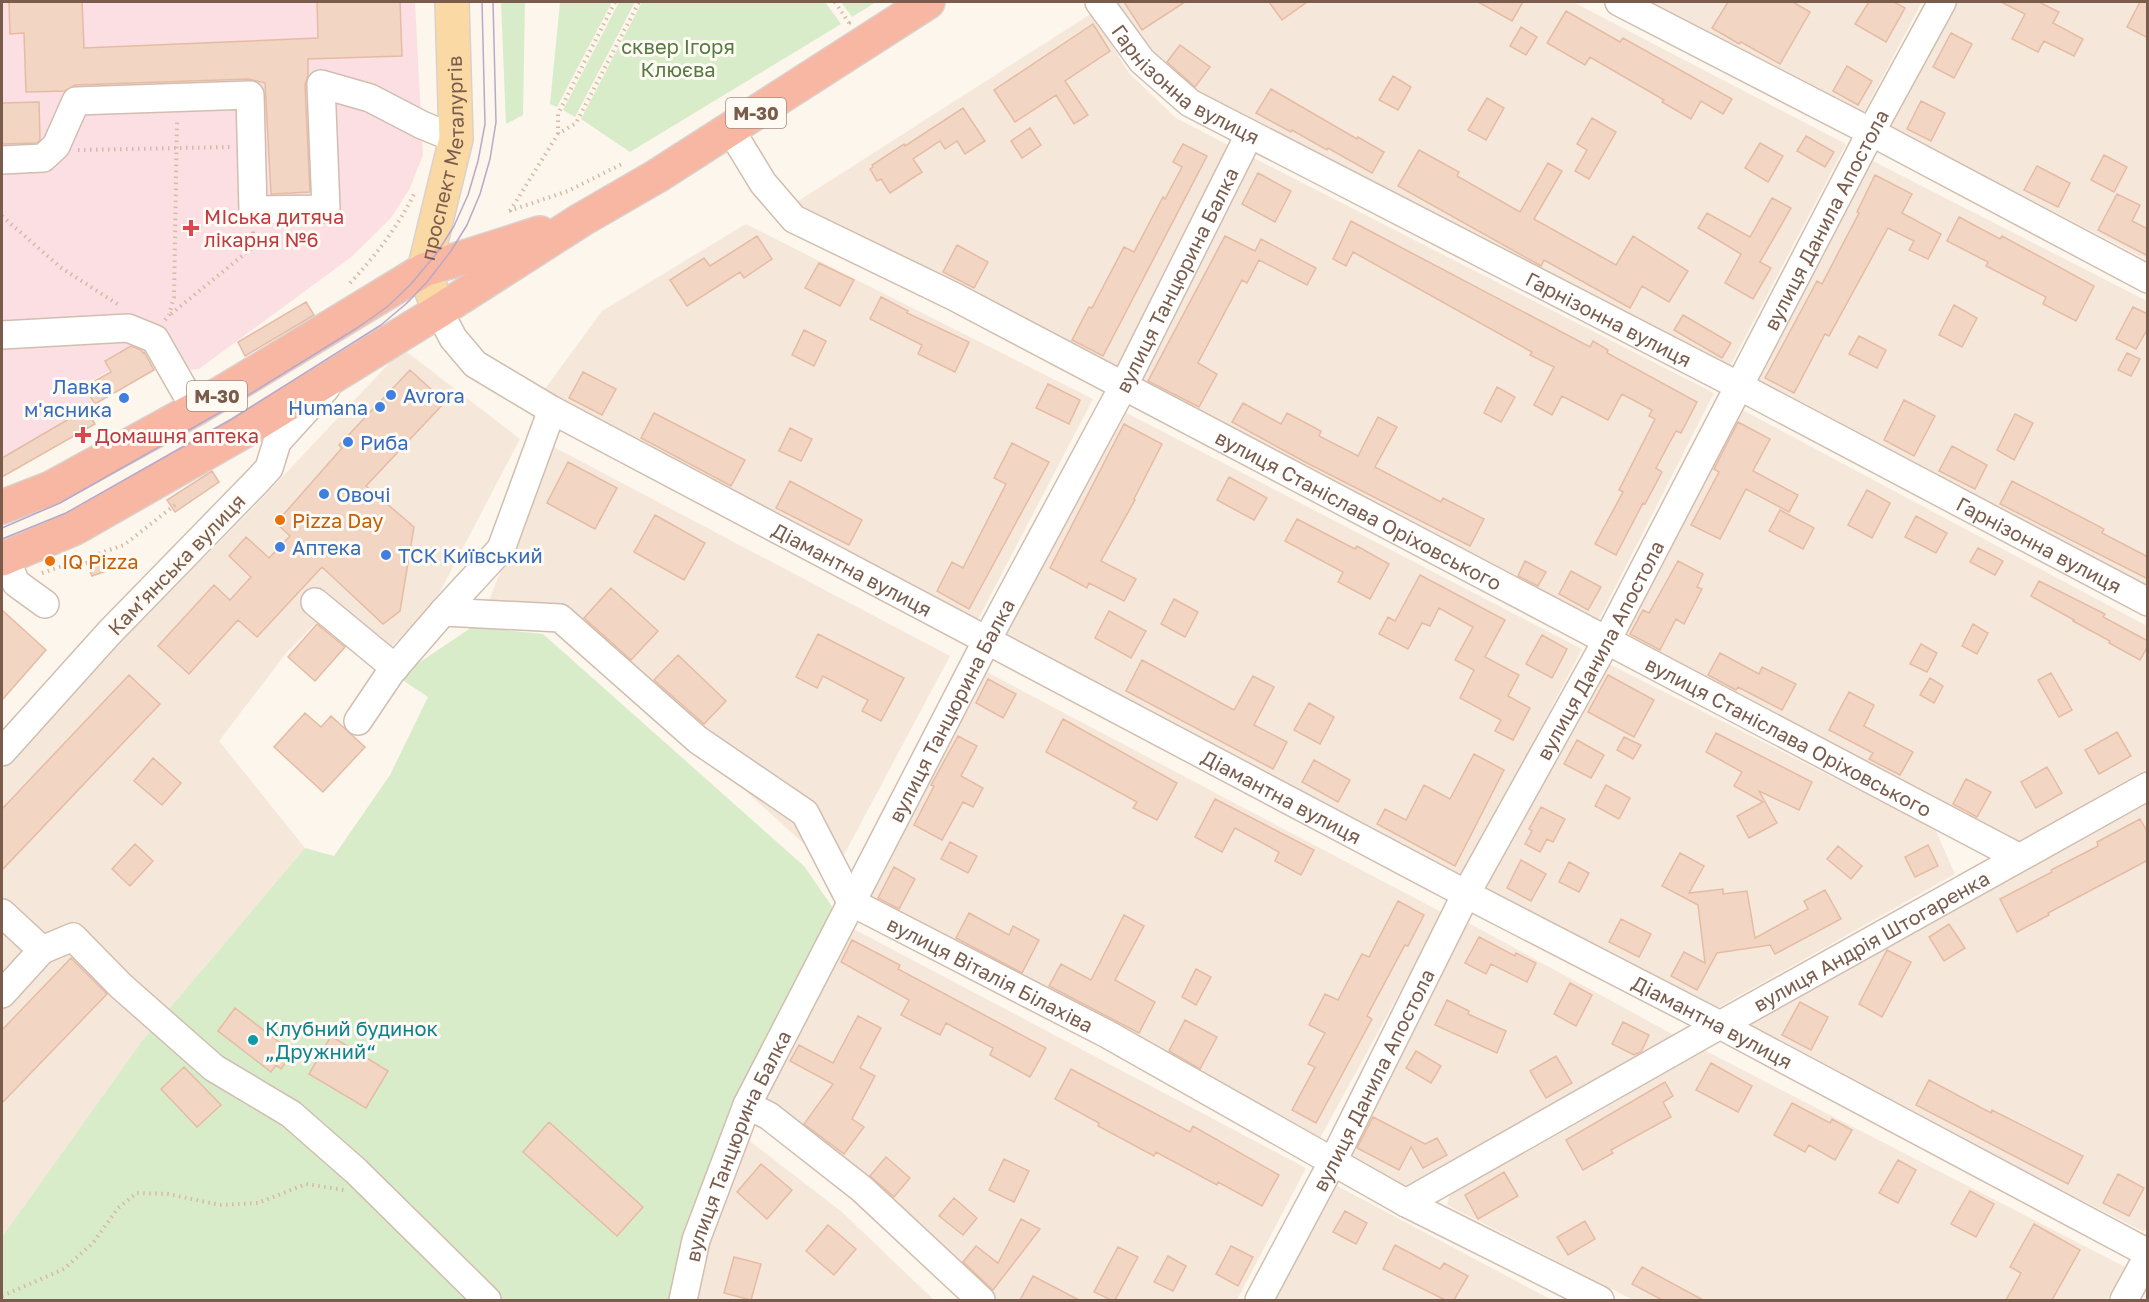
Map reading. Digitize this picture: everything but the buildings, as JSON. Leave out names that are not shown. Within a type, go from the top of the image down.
[{"type":"highway","name":"М-30","points":[[8,566],[241,433],[341,372],[581,220],[657,176],[928,2]]},
{"type":"highway","name":"М-30","points":[[2,507],[51,488],[195,409],[424,270],[581,220]]},
{"type":"main road","name":"проспект Металургів","points":[[439,311],[424,270],[456,139],[452,2]]},
{"type":"street","name":"Гарнізонна вулиця","points":[[1099,2],[1142,61],[1190,103],[1739,386],[2148,602]]},
{"type":"street","points":[[1619,2],[2148,279]]},
{"type":"street","name":"вулиця Данила Апостола","points":[[1259,1300],[1333,1161],[1466,894],[1607,640],[1871,132],[1942,2]]},
{"type":"street","points":[[2,160],[43,158],[56,146],[76,101],[250,95],[253,210],[326,209],[321,84],[370,99],[456,139]]},
{"type":"street","name":"вулиця Станіслава Оріховського","points":[[730,129],[763,183],[794,219],[953,296],[2018,857]]},
{"type":"street","name":"вулиця Танцюрина Балка","points":[[683,1300],[696,1240],[747,1106],[987,640],[1123,387],[1250,135]]},
{"type":"street","name":"Діамантна вулиця","points":[[439,311],[453,338],[475,364],[552,410],[1466,894],[1720,1025],[2148,1254]]},
{"type":"street","points":[[2,335],[118,328],[128,328],[144,333],[155,339],[195,409]]},
{"type":"street","name":"Камʼянська вулиця","points":[[2,752],[109,633],[260,479],[268,468],[277,442],[341,372]]},
{"type":"street","points":[[358,721],[394,668],[501,549],[552,410]]},
{"type":"street","points":[[8,566],[45,604]]},
{"type":"street","points":[[315,602],[394,668]]},
{"type":"street","points":[[442,612],[560,618],[698,740],[806,813],[851,902]]},
{"type":"street","name":"вулиця Андрія Штогаренка","points":[[1406,1203],[2148,786]]},
{"type":"street","name":"вулиця Віталія Білахіва","points":[[851,902],[1107,1034],[1406,1203],[1599,1300]]},
{"type":"street","points":[[2,913],[42,950]]},
{"type":"street","points":[[2,994],[42,950],[73,937],[121,986],[214,1068],[291,1114],[382,1196],[487,1300]]},
{"type":"street","points":[[747,1106],[769,1116],[862,1189],[981,1300]]},
{"type":"street","points":[[2124,1300],[2148,1254]]},
{"type":"path","points":[[558,134],[558,114],[615,2]]},
{"type":"path","points":[[630,160],[568,191],[509,212],[558,134],[576,123],[639,2]]},
{"type":"path","points":[[835,2],[849,23],[839,29]]},
{"type":"path","points":[[169,315],[174,297],[177,98]]},
{"type":"path","points":[[56,146],[59,151],[252,146]]},
{"type":"path","points":[[348,286],[377,253],[403,217],[419,182]]},
{"type":"path","points":[[156,321],[164,321],[253,247],[253,210]]},
{"type":"path","points":[[2,216],[60,267],[124,308]]},
{"type":"path","points":[[8,566],[124,545],[175,505]]},
{"type":"path","points":[[2,1296],[64,1269],[93,1243],[118,1208],[137,1193],[168,1194],[220,1205],[258,1203],[306,1184],[382,1196]]},
{"type":"shaded area","name":"МІська дитяча лікарня №6","points":[[2,2],[415,2],[423,155],[410,188],[391,218],[371,238],[350,258],[199,369],[163,373],[139,342],[105,360],[109,371],[83,386],[96,409],[2,457]]},
{"type":"shaded area","points":[[1115,2],[1573,2],[1846,144],[1726,374],[1191,97],[1146,57]]},
{"type":"shaded area","points":[[1644,2],[1922,2],[1863,114]]},
{"type":"shaded area","points":[[1953,2],[2147,2],[2147,260],[1891,127]]},
{"type":"shaded area","points":[[1092,13],[1129,73],[1176,118],[1230,146],[1115,374],[789,207]]},
{"type":"shaded area","points":[[1248,155],[1714,393],[1596,625],[1130,386]]},
{"type":"shaded area","points":[[1863,156],[2147,301],[2147,591],[1744,382]]},
{"type":"shaded area","points":[[746,224],[1093,399],[973,629],[539,397],[602,311]]},
{"type":"shaded area","points":[[407,352],[520,439],[433,605],[373,665],[318,621],[287,652],[219,741],[305,848],[142,1041],[2,1237],[2,770],[122,640],[256,505],[394,358]]},
{"type":"shaded area","points":[[1735,406],[2147,626],[2147,769],[2016,843],[1617,637]]},
{"type":"shaded area","points":[[1119,409],[1582,649],[1461,881],[999,642]]},
{"type":"shaded area","points":[[550,445],[950,656],[837,868],[814,853],[556,619],[488,603]]},
{"type":"shaded area","points":[[1605,662],[1935,829],[1955,874],[1714,1010],[1479,889]]},
{"type":"shaded area","points":[[979,668],[1443,913],[1319,1140],[860,900]]},
{"type":"shaded area","points":[[2147,803],[2148,1225],[2144,1232],[1737,1024]]},
{"type":"shaded area","points":[[1465,921],[1674,1035],[1405,1191],[1340,1156]]},
{"type":"shaded area","points":[[848,926],[1306,1168],[1237,1300],[986,1300],[758,1102]]},
{"type":"shaded area","points":[[1704,1050],[2125,1267],[2107,1300],[1633,1300],[1447,1205],[1450,1193]]},
{"type":"shaded area","points":[[747,1139],[842,1212],[934,1300],[693,1300],[704,1243]]},
{"type":"shaded area","points":[[1324,1179],[1552,1300],[1261,1300]]},
{"type":"green space","points":[[501,2],[525,2],[523,115],[506,124]]},
{"type":"green space","name":"сквер Ігоря Клюєва","points":[[560,2],[612,2],[557,107],[550,104]]},
{"type":"green space","points":[[619,2],[635,2],[575,117],[563,110]]},
{"type":"green space","name":"сквер Ігоря Клюєва","points":[[642,2],[825,2],[841,24],[630,152],[581,119]]},
{"type":"green space","points":[[841,2],[876,2],[852,17]]},
{"type":"green space","points":[[472,627],[543,634],[804,866],[833,908],[734,1102],[684,1237],[670,1300],[2,1300],[2,1237],[142,1041],[305,848],[334,856],[390,775],[428,697],[398,677]]},
{"type":"tram line","points":[[2,528],[60,503],[226,409],[357,328],[387,307],[410,285],[437,253],[454,226],[468,195],[478,161],[485,124],[482,2]]},
{"type":"tram line","points":[[2,539],[66,513],[232,419],[381,325],[427,282],[451,251],[467,225],[480,194],[490,159],[496,122],[493,2]]},
{"type":"place","name":"МІська дитяча лікарня №6","points":[[191,228]]},
{"type":"place","name":"Avrora","points":[[391,395]]},
{"type":"place","name":"Лавка м'ясника","points":[[124,398]]},
{"type":"place","name":"Humana","points":[[380,407]]},
{"type":"place","name":"Домашня аптека","points":[[83,435]]},
{"type":"place","name":"Риба","points":[[348,442]]},
{"type":"place","name":"Овочі","points":[[324,494]]},
{"type":"place","name":"Pizza Day","points":[[280,520]]},
{"type":"place","name":"Аптека","points":[[280,547]]},
{"type":"place","name":"ТСК Київський","points":[[386,555]]},
{"type":"place","name":"IQ Pizza","points":[[50,561]]},
{"type":"place","name":"Клубний будинок „Дружний“","points":[[253,1040]]}]
